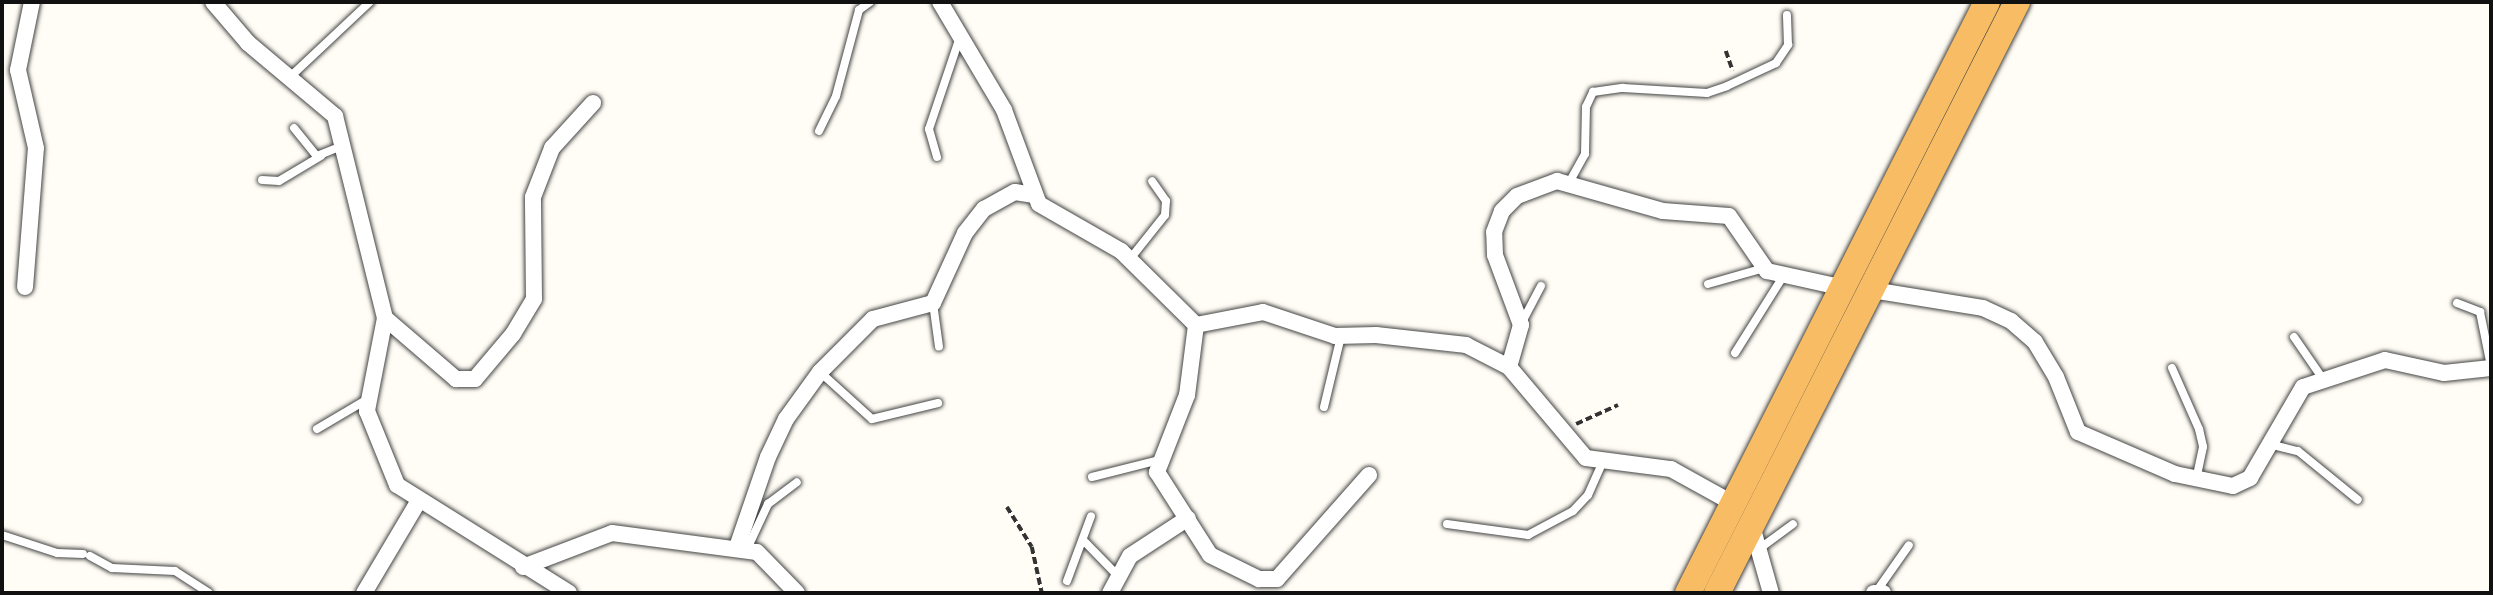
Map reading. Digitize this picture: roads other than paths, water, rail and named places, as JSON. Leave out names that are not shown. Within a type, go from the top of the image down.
[{"type":"highway","points":[[1688,593],[1735,505],[1840,287],[1987,2]]},
{"type":"highway","points":[[1717,593],[1756,537],[1872,290],[2017,2]]},
{"type":"street","points":[[25,287],[36,148],[18,70],[32,2]]},
{"type":"street","points":[[213,2],[248,43],[332,110],[386,318],[366,400],[391,474],[418,502],[569,593]]},
{"type":"street","points":[[940,2],[1009,122],[1033,195],[1039,204],[1130,259],[1196,326]]},
{"type":"street","points":[[386,318],[456,379],[475,379],[513,334],[534,299],[531,217],[542,168],[552,148],[593,103]]},
{"type":"street","points":[[1509,366],[1521,325],[1495,255],[1494,232],[1502,211],[1517,196],[1570,181],[1663,211],[1729,216],[1764,268],[1840,287]]},
{"type":"street","points":[[742,548],[768,457],[801,395],[873,319],[933,303],[965,233],[984,209],[1015,192],[1033,195]]},
{"type":"street","points":[[1872,290],[1983,307],[2011,321],[2035,342],[2056,377],[2078,432],[2196,479],[2242,484],[2269,444],[2298,391],[2323,379],[2385,360],[2444,373],[2491,367]]},
{"type":"street","points":[[1196,326],[1263,312],[1341,336],[1466,345],[1509,366],[1586,458],[1671,469],[1735,505]]},
{"type":"street","points":[[1196,326],[1187,395],[1159,460],[1159,478],[1210,555],[1272,581],[1369,475]]},
{"type":"street","points":[[364,593],[418,502]]},
{"type":"street","points":[[1110,593],[1130,556],[1188,518]]},
{"type":"street","points":[[523,567],[612,534],[742,548],[765,558],[797,593]]},
{"type":"street","points":[[1756,537],[1771,593]]},
{"type":"street","points":[[1875,593],[1883,593]]},
{"type":"lane","points":[[290,77],[370,2]]},
{"type":"lane","points":[[819,131],[836,96],[859,10],[870,2]]},
{"type":"lane","points":[[1570,181],[1585,154],[1586,107],[1593,92],[1623,88],[1707,93],[1776,63],[1788,45],[1787,15]]},
{"type":"lane","points":[[937,158],[929,129],[960,37]]},
{"type":"lane","points":[[294,128],[321,156]]},
{"type":"lane","points":[[262,180],[279,181],[343,146]]},
{"type":"lane","points":[[1130,259],[1166,215],[1166,201],[1152,181]]},
{"type":"lane","points":[[1707,284],[1764,268]]},
{"type":"lane","points":[[1735,353],[1784,275]]},
{"type":"lane","points":[[1521,325],[1541,286]]},
{"type":"lane","points":[[933,303],[939,347]]},
{"type":"lane","points":[[2457,303],[2480,312],[2491,367]]},
{"type":"lane","points":[[1324,407],[1341,336]]},
{"type":"lane","points":[[2294,337],[2323,379]]},
{"type":"lane","points":[[2172,368],[2199,429],[2203,447],[2196,479]]},
{"type":"lane","points":[[820,372],[872,419],[938,404]]},
{"type":"lane","points":[[317,429],[366,400]]},
{"type":"lane","points":[[2269,444],[2298,451],[2358,500]]},
{"type":"lane","points":[[1092,477],[1159,460]]},
{"type":"lane","points":[[1447,524],[1528,535],[1573,511],[1588,495],[1603,462]]},
{"type":"lane","points":[[742,548],[768,504],[797,482]]},
{"type":"lane","points":[[1067,581],[1091,516]]},
{"type":"lane","points":[[1756,537],[1793,524]]},
{"type":"lane","points":[[2,535],[57,553],[87,555],[112,568],[175,571],[209,593]]},
{"type":"lane","points":[[1084,541],[1118,576]]},
{"type":"lane","points":[[1875,593],[1909,545]]}]
